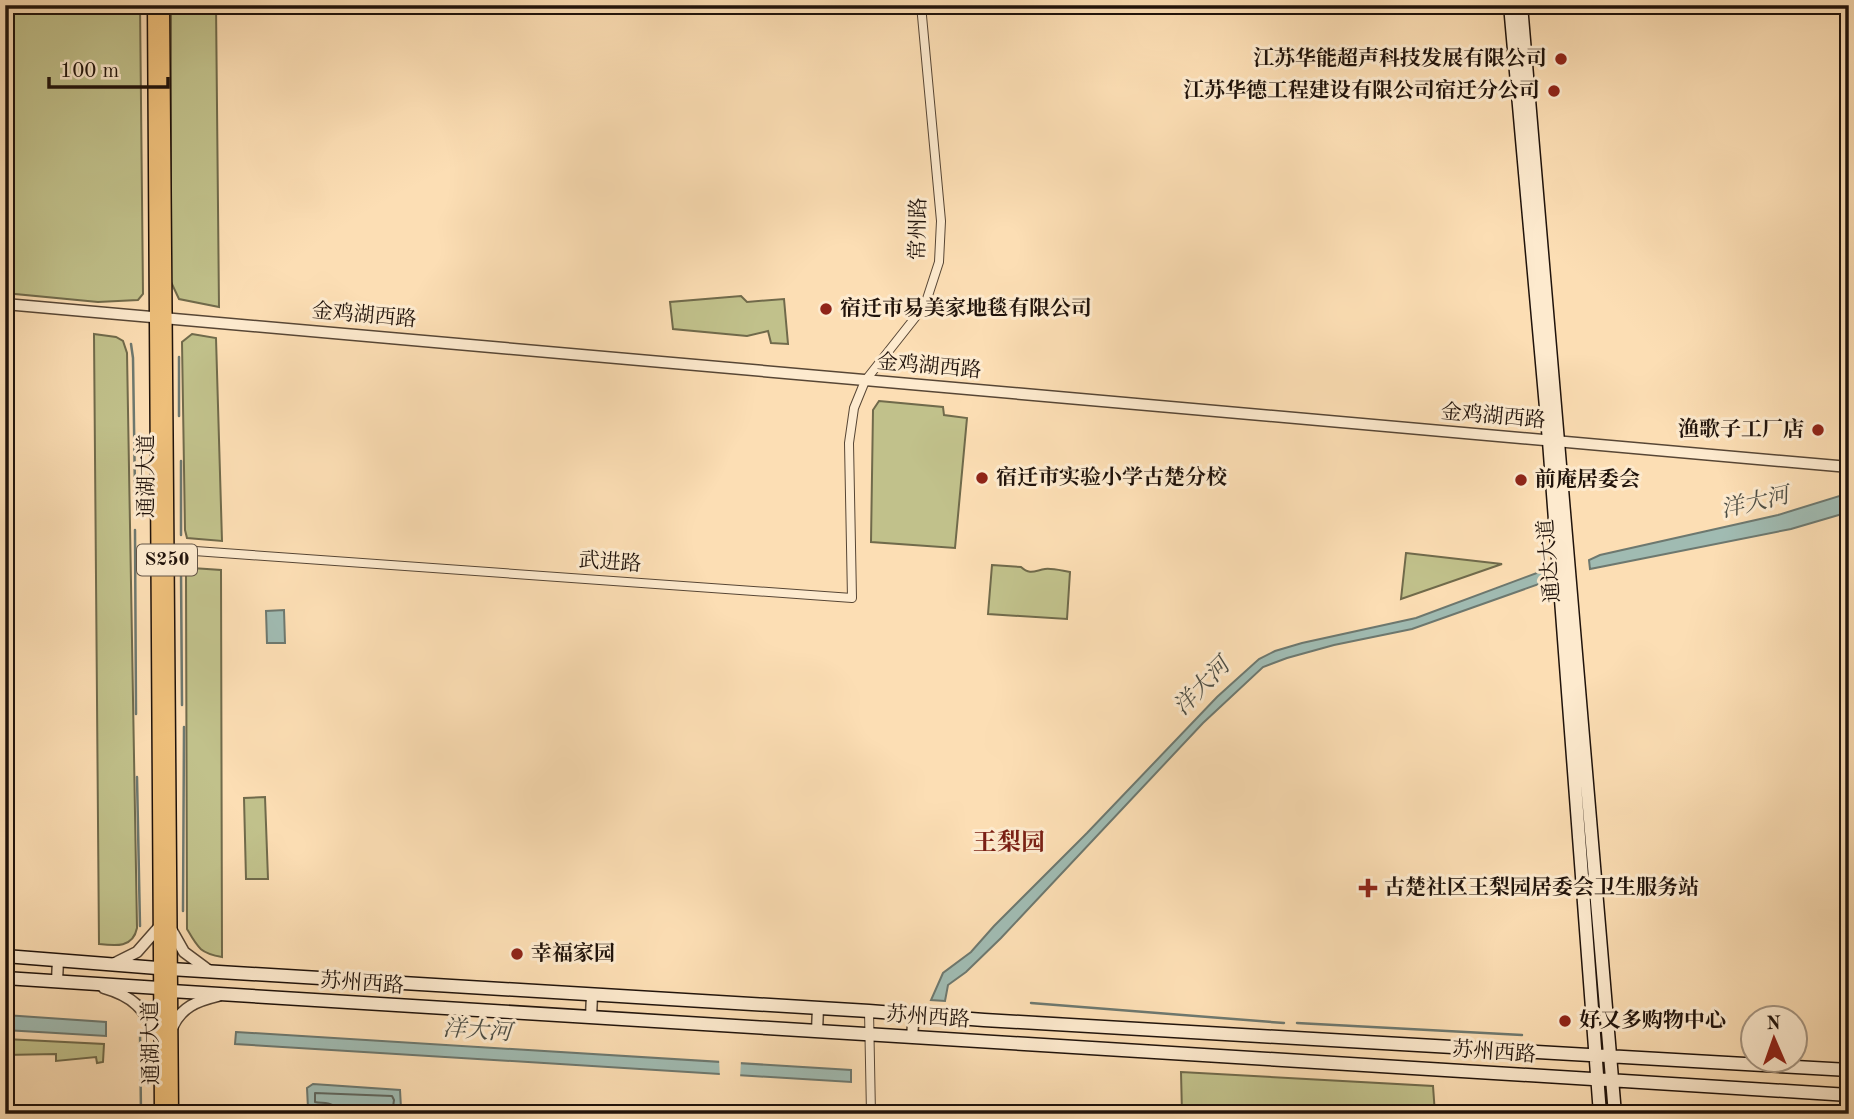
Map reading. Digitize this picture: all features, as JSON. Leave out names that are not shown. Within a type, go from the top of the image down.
[{"type":"main road","name":"通湖大道","points":[[154,5],[167,549],[164,927]]},
{"type":"main road","name":"通湖大道","points":[[161,1114],[160,1037],[165,990],[160,317],[163,5]]},
{"type":"main road","name":"通达大道","points":[[1510,5],[1554,441],[1615,1114]]},
{"type":"main road","name":"通达大道","points":[[1521,5],[1600,1114]]},
{"type":"main road","name":"苏州西路","points":[[5,956],[211,972],[1289,1039],[1849,1070]]},
{"type":"main road","name":"苏州西路","points":[[5,978],[223,995],[1849,1095]]},
{"type":"main road","name":"通湖大道","points":[[165,990],[172,1028],[172,1114]]},
{"type":"street","name":"常州路","points":[[852,598],[849,443],[854,408],[865,381],[925,304],[939,262],[941,221],[921,5]]},
{"type":"street","name":"金鸡湖西路","points":[[5,304],[1849,467]]},
{"type":"street","name":"武进路","points":[[167,549],[852,598]]},
{"type":"street","points":[[111,964],[137,952],[164,927],[184,953],[211,972]]},
{"type":"street","points":[[57,981],[58,960]]},
{"type":"street","points":[[85,983],[132,998],[160,1037]]},
{"type":"street","points":[[172,1028],[177,1016],[190,1005],[223,995]]},
{"type":"street","points":[[591,1017],[592,995]]},
{"type":"street","points":[[817,1031],[818,1008]]},
{"type":"street","points":[[869,1011],[871,1114]]},
{"type":"street","points":[[912,1036],[914,1014]]},
{"type":"green space","points":[[5,5],[140,5],[143,294],[138,300],[98,302],[5,293]]},
{"type":"green space","points":[[171,5],[216,5],[219,307],[179,299],[171,282]]},
{"type":"green space","points":[[741,296],[747,302],[784,299],[788,344],[771,343],[768,331],[747,336],[673,329],[670,302]]},
{"type":"green space","points":[[94,334],[116,337],[123,341],[127,353],[137,928],[132,939],[117,945],[99,944]]},
{"type":"green space","points":[[192,334],[216,338],[222,541],[187,538],[185,530],[182,342]]},
{"type":"green space","points":[[879,401],[943,407],[944,415],[967,418],[955,548],[871,542],[873,410]]},
{"type":"green space","points":[[1406,553],[1502,564],[1401,599]]},
{"type":"green space","points":[[992,565],[1021,567],[1030,572],[1048,569],[1070,572],[1067,619],[988,614]]},
{"type":"green space","points":[[192,568],[221,570],[222,957],[200,949],[187,929],[186,574]]},
{"type":"green space","points":[[265,797],[268,879],[246,879],[244,798]]},
{"type":"green space","points":[[5,1039],[104,1044],[103,1062],[97,1063],[96,1057],[56,1061],[56,1054],[5,1055]]},
{"type":"green space","points":[[1181,1072],[1433,1086],[1435,1114],[1182,1114]]},
{"type":"water","points":[[1849,493],[1849,512],[1791,529],[1590,569],[1589,560],[1600,555],[1778,515]]},
{"type":"water","points":[[1553,567],[1553,579],[1412,629],[1334,645],[1263,667],[1203,723],[1001,938],[966,972],[948,985],[945,1001],[931,1000],[943,973],[971,952],[1217,697],[1259,659],[1302,643],[1416,618]]},
{"type":"water","points":[[284,610],[285,643],[267,643],[266,611]]},
{"type":"water","points":[[5,1015],[106,1022],[106,1036],[5,1030]]},
{"type":"water","points":[[236,1032],[851,1070],[851,1082],[235,1044]]},
{"type":"water","points":[[313,1084],[400,1090],[401,1108],[397,1113],[313,1110],[308,1108],[307,1088]]},
{"type":"pier","points":[[719,1059],[741,1060],[740,1079],[720,1078]]},
{"type":"waterway","points":[[131,344],[135,492]]},
{"type":"waterway","points":[[179,357],[179,416]]},
{"type":"waterway","points":[[181,461],[181,535]]},
{"type":"waterway","points":[[135,530],[136,714]]},
{"type":"waterway","points":[[181,571],[182,705]]},
{"type":"waterway","points":[[183,911],[184,727]]},
{"type":"waterway","points":[[137,777],[140,926]]},
{"type":"waterway","points":[[1031,1003],[1284,1023]]},
{"type":"waterway","points":[[1297,1023],[1522,1035]]},
{"type":"waterway","points":[[140,1031],[141,1114]]},
{"type":"place","name":"江苏华能超声科技发展有限公司","points":[[1561,59]]},
{"type":"place","name":"江苏华德工程建设有限公司宿迁分公司","points":[[1554,91]]},
{"type":"place","name":"宿迁市易美家地毯有限公司","points":[[826,309]]},
{"type":"place","name":"渔歌子工厂店","points":[[1818,430]]},
{"type":"place","name":"宿迁市实验小学古楚分校","points":[[982,478]]},
{"type":"place","name":"前庵居委会","points":[[1521,480]]},
{"type":"place","name":"古楚社区王梨园居委会卫生服务站","points":[[1368,888]]},
{"type":"place","name":"幸福家园","points":[[517,954]]},
{"type":"place","name":"好又多购物中心","points":[[1565,1021]]},
{"type":"district","name":"王梨园","points":[[1009,844]]},
{"type":"water label","name":"洋大河","points":[[1755,503]]},
{"type":"water label","name":"洋大河","points":[[1202,687]]},
{"type":"water label","name":"洋大河","points":[[477,1031]]}]
